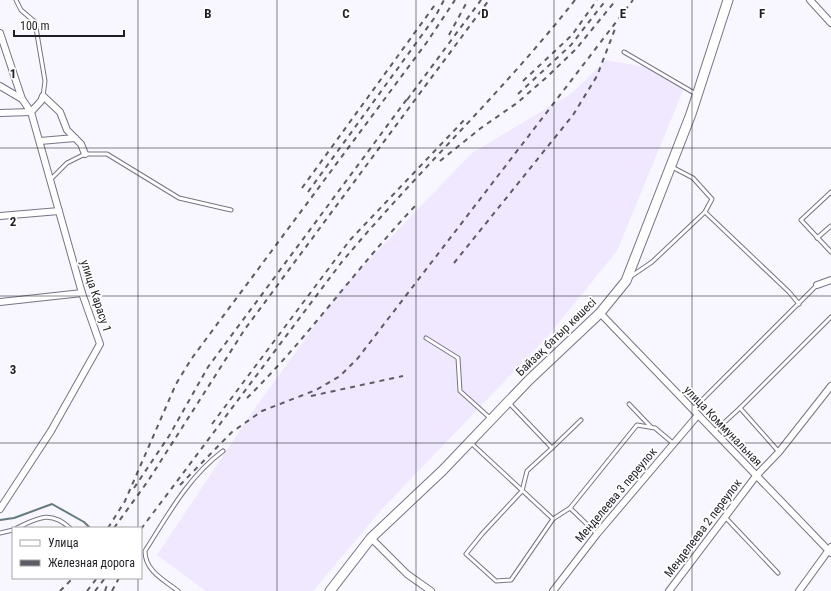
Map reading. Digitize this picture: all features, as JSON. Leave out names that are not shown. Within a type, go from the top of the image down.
[{"type":"main road","name":"Байзақ батыр көшесі","points":[[330,591],[371,538],[600,313],[626,280],[698,95],[728,0]]},
{"type":"street","points":[[810,0],[831,22]]},
{"type":"street","points":[[0,34],[22,99]]},
{"type":"street","points":[[0,86],[22,99]]},
{"type":"street","points":[[0,113],[31,112],[41,101],[43,96],[60,112],[66,130],[81,144],[85,154]]},
{"type":"street","name":"улица Карасу 1","points":[[0,509],[51,431],[100,344],[82,293],[31,112],[22,99]]},
{"type":"street","points":[[40,141],[75,138]]},
{"type":"street","points":[[0,216],[59,211]]},
{"type":"street","points":[[817,285],[831,280]]},
{"type":"street","points":[[0,302],[82,293]]},
{"type":"street","name":"улица Коммунальная","points":[[600,313],[756,476],[830,550]]},
{"type":"street","name":"Менделеева 2 переулок","points":[[669,591],[756,476],[779,452],[831,386]]},
{"type":"street","name":"Менделеева 3 переулок","points":[[553,591],[596,534],[698,415]]},
{"type":"street","points":[[371,538],[407,574],[431,591]]},
{"type":"street","points":[[799,591],[830,550]]},
{"type":"lane","points":[[16,0],[21,10],[35,22],[45,81],[43,96]]},
{"type":"lane","points":[[624,52],[698,95]]},
{"type":"lane","points":[[51,179],[67,163],[85,154],[107,154],[179,198],[231,210]]},
{"type":"lane","points":[[626,280],[652,262],[705,212],[712,199],[693,178],[671,167]]},
{"type":"lane","points":[[831,192],[800,220],[831,252]]},
{"type":"lane","points":[[705,212],[789,292],[799,304]]},
{"type":"lane","points":[[817,238],[831,226]]},
{"type":"lane","points":[[693,410],[817,285]]},
{"type":"lane","points":[[714,432],[831,317]]},
{"type":"lane","points":[[426,338],[458,358],[460,391],[491,420]]},
{"type":"lane","points":[[508,402],[552,448]]},
{"type":"lane","points":[[629,404],[651,427]]},
{"type":"lane","points":[[740,408],[779,452]]},
{"type":"lane","points":[[581,420],[527,472],[522,491],[482,534],[466,554],[496,581],[511,580],[553,519],[570,508],[637,425],[655,428],[674,444]]},
{"type":"lane","points":[[470,442],[553,519]]},
{"type":"lane","points":[[178,591],[150,570],[146,560],[145,551],[189,484],[205,466],[223,451]]},
{"type":"lane","points":[[570,508],[596,534]]},
{"type":"lane","points":[[19,527],[42,516],[57,519],[69,527]]},
{"type":"lane","points":[[725,517],[778,573]]},
{"type":"lane","points":[[0,533],[12,530]]},
{"type":"shaded area","points":[[606,60],[650,68],[684,88],[617,251],[547,337],[383,508],[313,591],[206,591],[157,555],[255,408],[344,286],[472,153],[572,93]]},
{"type":"waterway","points":[[0,520],[14,518],[52,504],[84,522],[89,527]]},
{"type":"railway","points":[[308,192],[435,17],[444,0]]},
{"type":"railway","points":[[109,527],[125,501],[176,384],[192,358],[427,42],[455,0]]},
{"type":"railway","points":[[449,35],[468,0]]},
{"type":"railway","points":[[407,100],[481,0]]},
{"type":"railway","points":[[115,527],[148,481],[245,329],[489,0]]},
{"type":"railway","points":[[142,528],[341,263],[399,197],[518,68],[575,0]]},
{"type":"railway","points":[[523,81],[572,35],[597,0]]},
{"type":"railway","points":[[518,94],[571,45],[606,0]]},
{"type":"railway","points":[[440,161],[481,128],[517,103],[548,76],[576,49],[616,0]]},
{"type":"railway","points":[[180,485],[232,432],[262,411],[316,390],[340,376],[358,358],[633,0]]},
{"type":"railway","points":[[302,188],[437,2]]},
{"type":"railway","points":[[454,263],[573,115],[597,76],[615,29]]},
{"type":"railway","points":[[134,488],[169,436],[208,367],[410,95]]},
{"type":"railway","points":[[212,424],[350,240],[467,117]]},
{"type":"railway","points":[[247,398],[291,351],[373,253],[416,205]]},
{"type":"railway","points":[[311,396],[403,376]]},
{"type":"railway","points":[[60,591],[72,579]]},
{"type":"railway","points":[[87,591],[96,579]]},
{"type":"railway","points":[[95,591],[104,579]]},
{"type":"railway","points":[[112,591],[118,579]]},
{"type":"railway","points":[[105,591],[107,585]]}]
